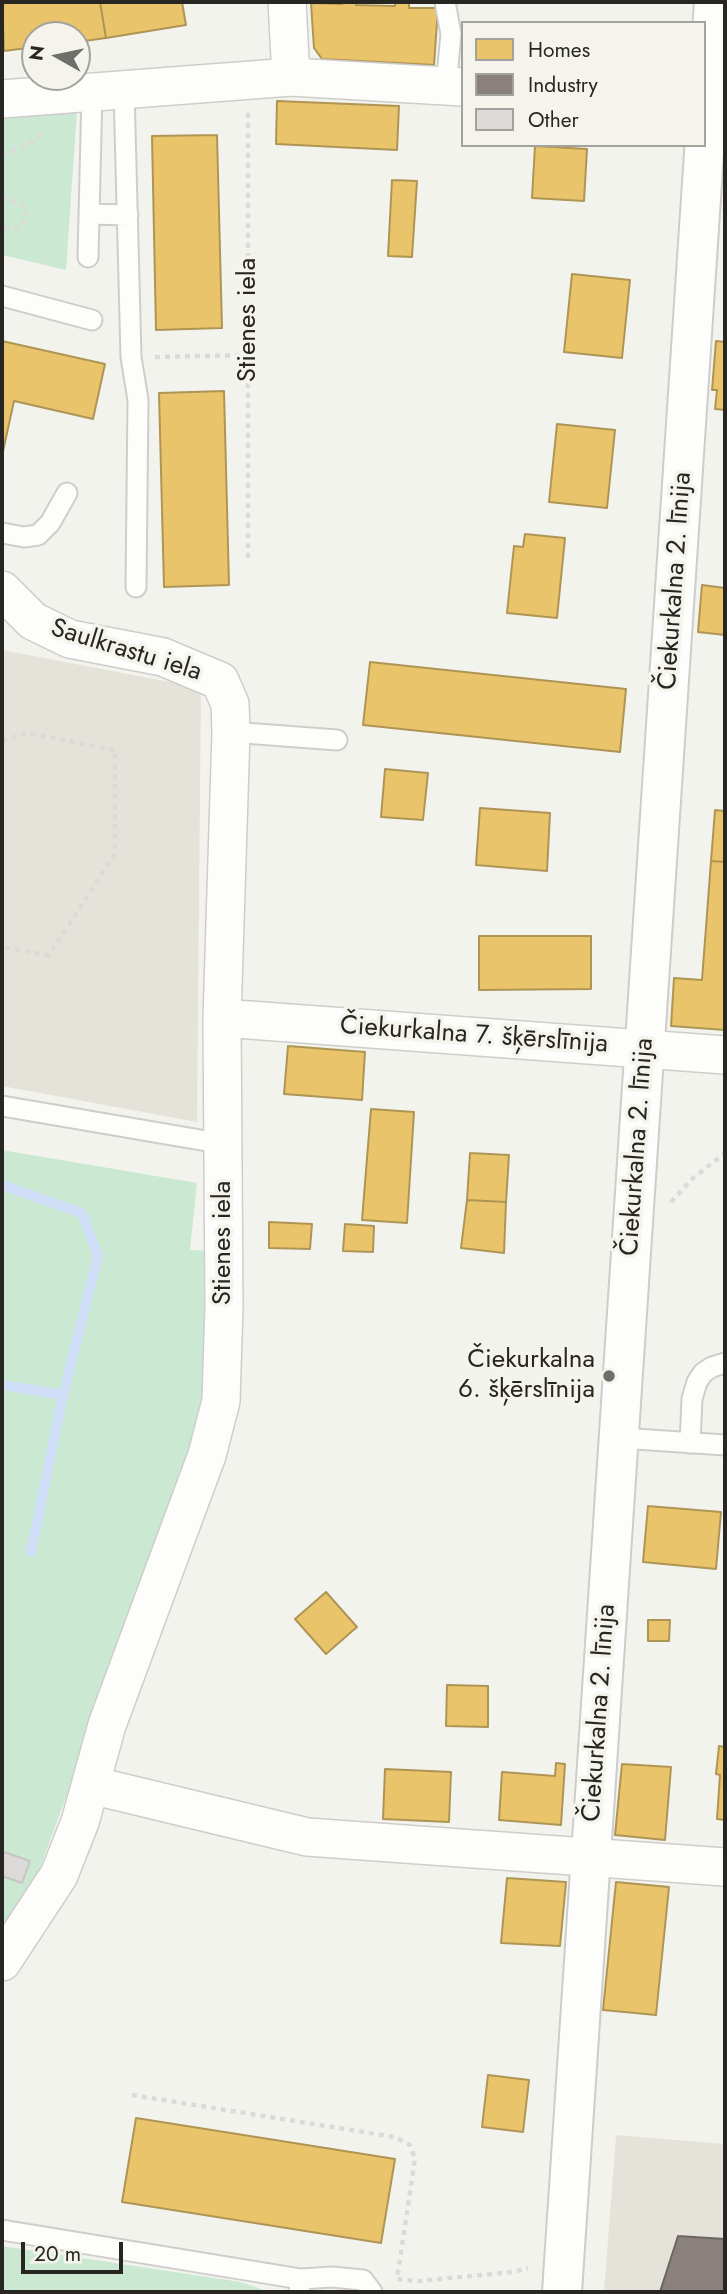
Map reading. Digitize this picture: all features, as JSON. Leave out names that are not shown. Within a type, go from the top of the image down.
[{"type":"street","points":[[287,2],[291,77]]},
{"type":"street","name":"Čiekurkalna 2. līnija","points":[[563,2277],[645,1049],[713,102],[714,2]]},
{"type":"street","points":[[2,99],[291,77],[454,87]]},
{"type":"street","name":"Saulkrastu iela","points":[[2,590],[33,621],[70,639],[163,657],[220,681]]},
{"type":"street","name":"Stienes iela","points":[[2,1962],[59,1875],[91,1785],[107,1725],[207,1455],[221,1401],[224,1306],[222,1018],[231,732],[230,704],[220,681]]},
{"type":"street","name":"Čiekurkalna 7. šķērslīnija","points":[[222,1018],[725,1055]]},
{"type":"street","points":[[91,1785],[289,1834],[725,1867]]},
{"type":"lane","points":[[445,2],[451,34],[454,87]]},
{"type":"lane","points":[[88,257],[89,214],[108,91]]},
{"type":"lane","points":[[108,91],[128,215],[131,357],[138,400],[136,587]]},
{"type":"lane","points":[[89,214],[128,215]]},
{"type":"lane","points":[[2,296],[92,320]]},
{"type":"lane","points":[[2,533],[24,537],[38,535],[50,523],[67,493]]},
{"type":"lane","points":[[231,732],[337,740]]},
{"type":"lane","points":[[2,1106],[223,1144]]},
{"type":"lane","points":[[690,1443],[692,1399],[697,1382],[703,1373],[725,1363]]},
{"type":"lane","points":[[620,1438],[725,1445]]},
{"type":"lane","points":[[2,2230],[300,2286],[332,2277],[363,2280],[372,2292]]},
{"type":"path","name":"Stienes iela","points":[[248,81],[248,559]]},
{"type":"path","points":[[2,195],[25,208],[27,218],[17,229],[2,228]]},
{"type":"path","points":[[131,357],[249,355]]},
{"type":"path","points":[[2,741],[27,733],[116,750],[116,763],[115,854],[49,955],[2,947]]},
{"type":"path","points":[[633,1231],[651,1226],[693,1178],[725,1153]]},
{"type":"path","points":[[132,2095],[395,2137],[410,2145],[415,2159],[397,2279],[419,2281],[513,2272],[546,2263],[563,2277]]},
{"type":"shaded area","points":[[2,650],[201,688],[197,1122],[2,1086]]},
{"type":"shaded area","points":[[616,2135],[725,2144],[725,2292],[604,2292]]},
{"type":"green space","points":[[77,111],[66,270],[2,255],[2,116]]},
{"type":"green space","points":[[2,1150],[197,1183],[190,1250],[213,1251],[206,1418],[34,1884],[2,1933]]},
{"type":"green space","points":[[2,2246],[241,2282],[269,2292],[2,2292]]},
{"type":"building: Homes","points":[[2,2],[100,2],[106,38],[91,40],[91,21],[21,21],[21,49],[4,51]]},
{"type":"building: Homes","points":[[100,2],[182,2],[186,25],[106,38]]},
{"type":"building: Homes","points":[[342,2],[395,6],[395,2],[409,2],[409,8],[438,8],[434,65],[322,59],[314,48],[311,3]]},
{"type":"building: Homes","points":[[277,101],[399,106],[397,150],[276,144]]},
{"type":"building: Homes","points":[[217,135],[222,328],[156,330],[152,136]]},
{"type":"building: Homes","points":[[535,147],[587,149],[584,201],[532,198]]},
{"type":"building: Homes","points":[[392,180],[417,181],[412,257],[388,256]]},
{"type":"building: Homes","points":[[572,274],[630,280],[622,358],[564,352]]},
{"type":"building: Homes","points":[[2,341],[105,364],[93,419],[14,401],[2,456]]},
{"type":"building: Homes","points":[[716,341],[725,342],[725,410],[715,409],[717,390],[712,390]]},
{"type":"building: Homes","points":[[224,391],[229,585],[164,587],[159,393]]},
{"type":"building: Homes","points":[[557,424],[615,430],[607,508],[549,502]]},
{"type":"building: Homes","points":[[525,534],[565,538],[557,618],[507,613],[514,546],[523,547]]},
{"type":"building: Homes","points":[[702,585],[725,588],[725,635],[698,632]]},
{"type":"building: Homes","points":[[370,662],[626,689],[620,752],[363,725]]},
{"type":"building: Homes","points":[[385,769],[428,773],[423,820],[381,817]]},
{"type":"building: Homes","points":[[480,808],[550,813],[547,871],[476,865]]},
{"type":"building: Homes","points":[[715,810],[725,811],[725,862],[711,861]]},
{"type":"building: Homes","points":[[711,861],[725,862],[725,1030],[671,1026],[674,978],[702,980]]},
{"type":"building: Homes","points":[[479,936],[591,936],[591,989],[479,990]]},
{"type":"building: Homes","points":[[288,1046],[365,1052],[362,1100],[284,1094]]},
{"type":"building: Homes","points":[[371,1109],[414,1112],[407,1223],[362,1220]]},
{"type":"building: Homes","points":[[470,1153],[509,1155],[506,1202],[467,1200]]},
{"type":"building: Homes","points":[[467,1200],[506,1202],[504,1253],[461,1248]]},
{"type":"building: Homes","points":[[269,1222],[312,1224],[310,1249],[269,1248]]},
{"type":"building: Homes","points":[[345,1224],[374,1226],[373,1252],[343,1251]]},
{"type":"building: Homes","points":[[648,1506],[721,1512],[716,1569],[643,1562]]},
{"type":"building: Homes","points":[[326,1592],[357,1627],[326,1654],[295,1619]]},
{"type":"building: Homes","points":[[648,1620],[670,1620],[669,1641],[648,1641]]},
{"type":"building: Homes","points":[[447,1685],[488,1686],[488,1727],[446,1726]]},
{"type":"building: Homes","points":[[719,1746],[725,1747],[725,1820],[717,1819],[720,1775],[716,1774]]},
{"type":"building: Homes","points":[[556,1763],[565,1764],[561,1825],[499,1820],[502,1772],[555,1776]]},
{"type":"building: Homes","points":[[622,1764],[671,1767],[665,1840],[615,1835]]},
{"type":"building: Homes","points":[[385,1769],[451,1772],[449,1822],[383,1819]]},
{"type":"building: Homes","points":[[507,1878],[566,1882],[560,1946],[501,1943]]},
{"type":"building: Homes","points":[[616,1882],[669,1887],[656,2015],[603,2010]]},
{"type":"building: Homes","points":[[488,2075],[529,2080],[523,2132],[482,2127]]},
{"type":"building: Homes","points":[[136,2118],[395,2159],[381,2243],[122,2202]]},
{"type":"building: Industry","points":[[678,2236],[725,2239],[725,2292],[660,2292]]},
{"type":"building: Other","points":[[4,1852],[30,1861],[22,1883],[2,1876]]},
{"type":"waterway","points":[[2,1185],[82,1213],[98,1256],[63,1395],[31,1552]]},
{"type":"waterway","points":[[2,1385],[63,1395]]},
{"type":"place","name":"Čiekurkalna 6. šķērslīnija","points":[[609,1376]]}]
